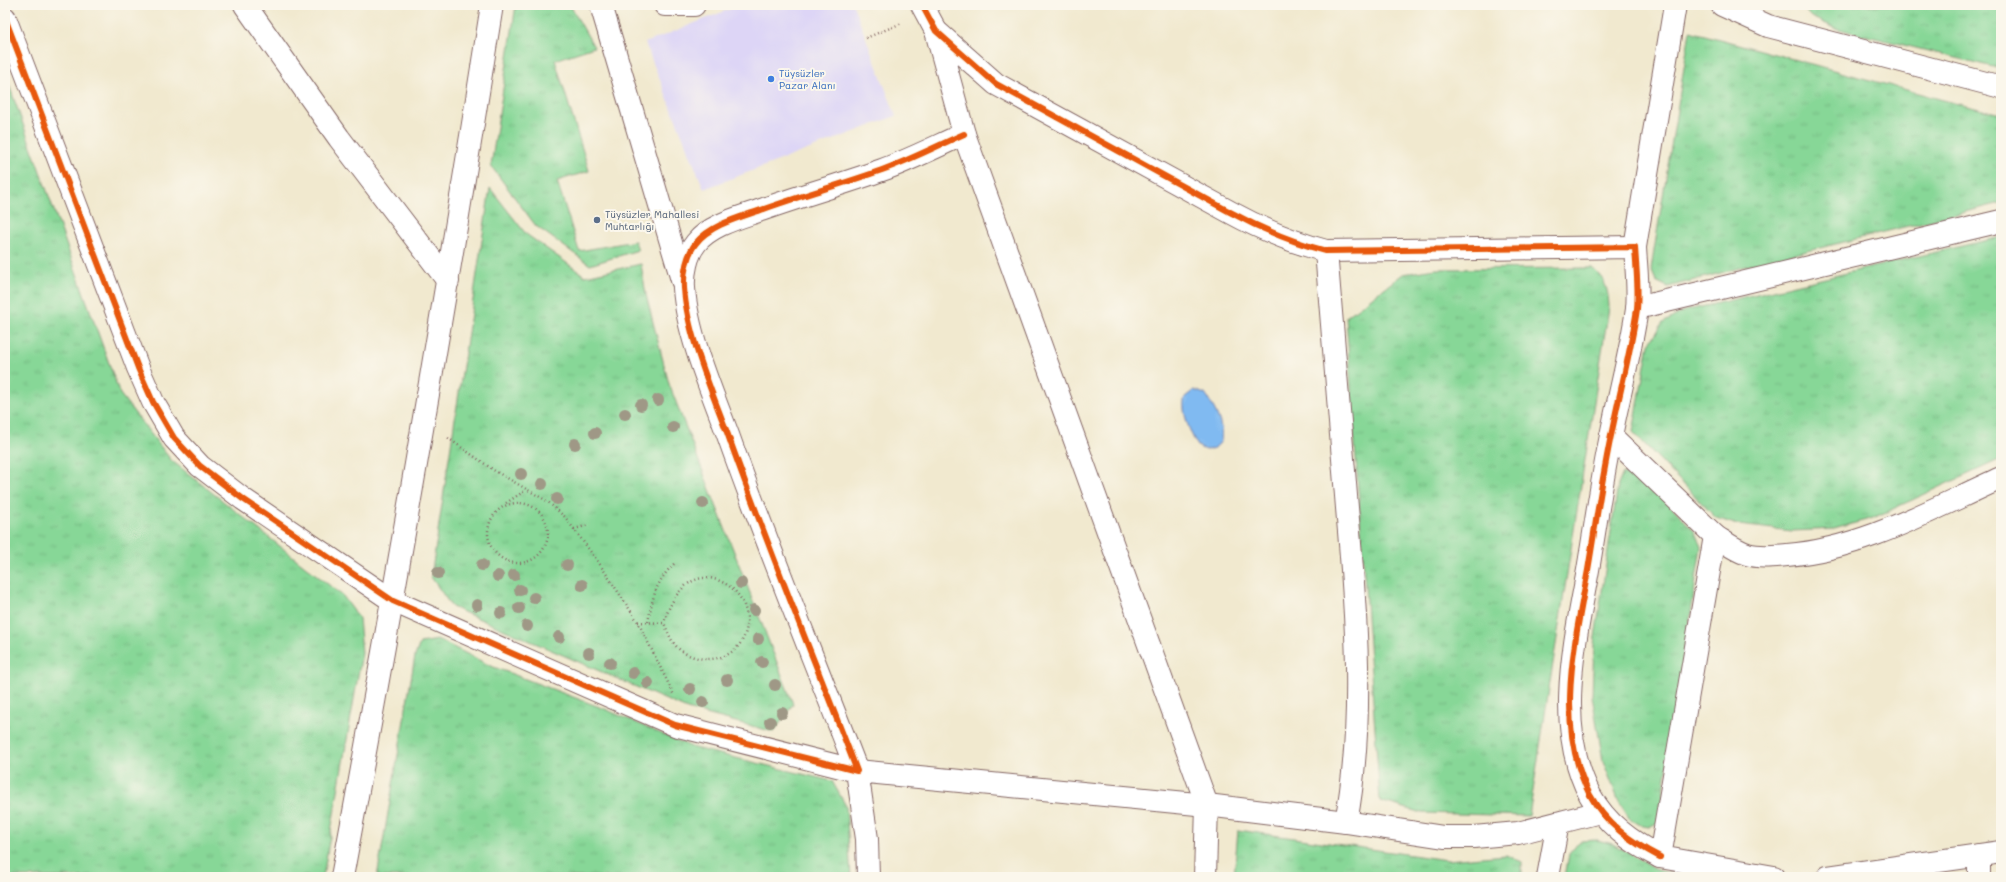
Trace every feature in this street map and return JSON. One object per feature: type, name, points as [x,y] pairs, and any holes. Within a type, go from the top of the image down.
[{"type":"street","points":[[245,5],[339,138],[448,281]]},
{"type":"street","points":[[342,877],[393,601],[448,281],[492,5]]},
{"type":"street","points":[[601,5],[684,286],[687,308],[705,373],[857,771],[867,839],[868,877]]},
{"type":"street","points":[[665,5],[694,5]]},
{"type":"street","points":[[1675,5],[1635,247],[1637,308],[1611,436],[1575,645],[1570,709],[1573,739],[1580,768],[1589,793],[1600,812],[1621,833],[1641,848],[1660,857],[1774,877]]},
{"type":"street","points":[[1722,5],[1768,26],[2001,87]]},
{"type":"street","points":[[928,16],[996,84],[1261,228],[1298,244],[1326,251],[1635,247]]},
{"type":"street","points":[[928,16],[964,134],[1207,805],[1205,877]]},
{"type":"street","points":[[5,18],[138,368],[153,402],[174,438],[186,453],[215,478],[393,601],[675,725],[857,771],[1207,805],[1346,822],[1444,838],[1518,833],[1600,812]]},
{"type":"street","points":[[684,286],[688,256],[696,243],[709,232],[730,221],[883,170],[964,134]]},
{"type":"street","points":[[1637,308],[2001,221]]},
{"type":"street","points":[[1326,251],[1353,582],[1358,723],[1356,764],[1346,822]]},
{"type":"street","points":[[1611,436],[1715,536],[1732,548],[1748,554],[1768,557],[1829,549],[1871,537],[2001,478]]},
{"type":"street","points":[[1660,857],[1715,536]]},
{"type":"street","points":[[1548,877],[1558,823]]},
{"type":"street","points":[[1828,877],[2001,852]]},
{"type":"street","points":[[1979,855],[1979,877]]},
{"type":"path","points":[[866,38],[928,16]]},
{"type":"path","points":[[448,438],[526,490],[547,501],[566,518],[638,622],[691,729]]},
{"type":"path","points":[[505,505],[515,502],[534,506],[541,513],[546,522],[548,532],[547,541],[543,550],[527,562],[507,562],[498,556],[488,539],[487,529],[490,519],[496,511],[526,490]]},
{"type":"path","points":[[574,529],[589,525]]},
{"type":"path","points":[[648,622],[652,600],[662,575],[675,563]]},
{"type":"path","points":[[702,578],[723,582],[733,588],[746,608],[747,621],[745,633],[740,644],[733,652],[713,660],[698,658],[679,649],[671,639],[664,623],[670,603],[674,596],[682,588],[702,578]]},
{"type":"path","points":[[638,622],[664,623]]},
{"type":"shaded area","name":"Tüysüzler Pazar Alanı","points":[[740,5],[853,5],[896,116],[704,189],[645,43]]},
{"type":"green space","points":[[516,5],[570,5],[594,47],[555,60],[589,171],[557,181],[579,251],[635,241],[638,250],[590,265],[536,226],[491,166]]},
{"type":"green space","points":[[1803,5],[2001,5],[2001,69],[1835,28],[1811,17],[1802,7]]},
{"type":"green space","points":[[1690,31],[1958,104],[2001,114],[2001,203],[1668,287],[1656,281],[1651,269]]},
{"type":"green space","points":[[5,74],[120,394],[171,460],[343,596],[359,618],[362,653],[323,877],[5,877]]},
{"type":"green space","points":[[490,188],[526,234],[585,276],[641,264],[646,295],[669,384],[793,704],[774,732],[687,709],[452,607],[431,577]]},
{"type":"green space","points":[[2001,237],[2001,459],[1873,518],[1834,529],[1792,531],[1738,525],[1716,518],[1633,432],[1649,344],[1663,323],[1684,311]]},
{"type":"green space","points":[[1592,268],[1597,272],[1605,285],[1609,307],[1529,816],[1422,813],[1380,801],[1346,317],[1403,274],[1435,269]]},
{"type":"green space","points":[[1623,473],[1635,477],[1662,496],[1695,532],[1701,547],[1659,822],[1649,827],[1642,826],[1629,818],[1619,802],[1603,761],[1592,696],[1594,644],[1618,485]]},
{"type":"green space","points":[[439,640],[491,666],[605,709],[694,748],[832,781],[846,806],[851,877],[377,877],[415,656],[420,643]]},
{"type":"green space","points":[[1238,830],[1447,860],[1506,855],[1522,862],[1522,877],[1234,877]]},
{"type":"green space","points":[[1597,840],[1613,844],[1655,869],[1682,877],[1565,877],[1569,854],[1580,841]]},
{"type":"water","points":[[1194,390],[1205,394],[1212,404],[1220,422],[1222,435],[1221,441],[1211,450],[1198,446],[1192,436],[1185,415],[1185,397]]},
{"type":"cycle path","points":[[922,5],[936,31],[996,84],[1242,218],[1301,244],[1326,251],[1635,247],[1638,286],[1637,309],[1632,340],[1605,466],[1573,655],[1570,712],[1573,741],[1579,768],[1590,795],[1596,805],[1620,831],[1639,845],[1660,857]]},
{"type":"cycle path","points":[[5,18],[138,368],[153,402],[174,438],[200,466],[243,499],[393,601],[675,725],[857,771],[759,519],[701,363],[686,306],[684,288],[685,270],[693,247],[702,236],[718,226],[737,218],[882,170],[964,134]]},
{"type":"place","name":"Tüysüzler Pazar Alanı","points":[[771,79]]},
{"type":"place","name":"Tüysüzler Mahallesi Muhtarlığı","points":[[597,220]]}]
